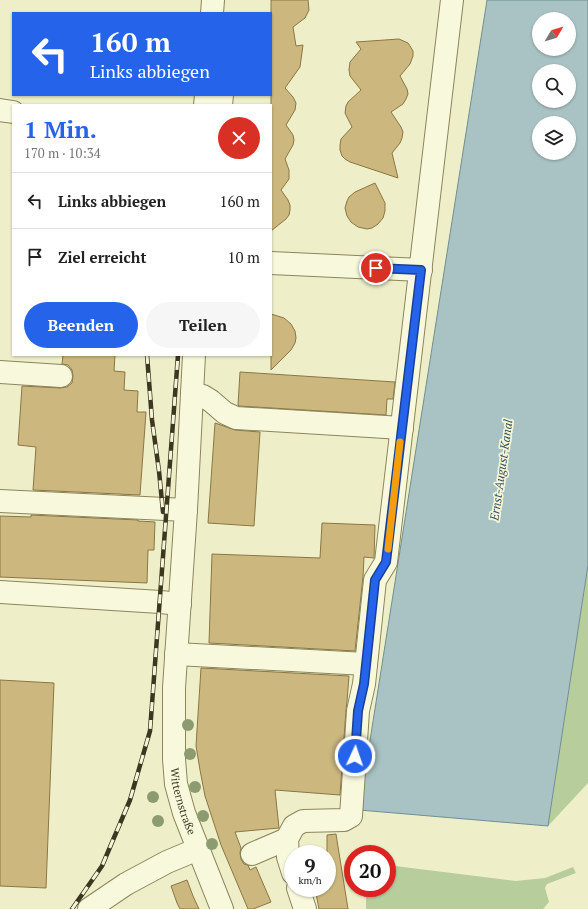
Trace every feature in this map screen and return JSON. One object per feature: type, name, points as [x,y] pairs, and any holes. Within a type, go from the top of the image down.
[{"type":"street","points":[[212,12],[214,0]]},
{"type":"street","points":[[227,12],[228,0]]},
{"type":"street","points":[[288,845],[288,839],[294,826],[303,821],[344,820],[351,816],[358,711],[364,684],[375,580],[386,562],[452,0]]},
{"type":"street","points":[[0,110],[12,112]]},
{"type":"street","points":[[272,264],[421,270]]},
{"type":"street","name":"Witternstraße","points":[[194,356],[186,510],[174,688],[174,759],[176,784],[184,813],[222,909]]},
{"type":"street","points":[[0,372],[62,376]]},
{"type":"street","points":[[192,393],[203,396],[225,413],[236,418],[402,428]]},
{"type":"street","points":[[0,501],[186,510]]},
{"type":"street","points":[[0,592],[180,604]]},
{"type":"street","points":[[176,654],[366,664]]},
{"type":"street","points":[[252,854],[288,839]]},
{"type":"street","points":[[89,909],[126,884],[167,862],[198,849]]},
{"type":"street","points":[[301,897],[305,909]]},
{"type":"green space","points":[[588,565],[588,783],[548,826]]},
{"type":"green space","points":[[396,866],[516,881],[545,878],[573,867],[576,873],[547,884],[545,888],[549,902],[543,909],[366,909],[366,897],[396,897]]},
{"type":"water","name":"Ernst-August-Kanal","points":[[487,0],[588,0],[588,565],[548,826],[359,810]]},
{"type":"building","points":[[271,0],[308,0],[309,10],[305,18],[293,27],[296,46],[303,45],[300,67],[285,88],[296,103],[295,110],[286,125],[293,135],[294,140],[293,145],[285,159],[289,170],[289,179],[281,190],[288,200],[290,210],[286,219],[272,230],[272,12]]},
{"type":"building","points":[[399,39],[408,43],[413,51],[413,56],[410,64],[400,76],[408,94],[403,104],[391,112],[403,132],[400,143],[392,153],[398,178],[350,162],[342,156],[340,145],[341,139],[352,127],[345,113],[346,106],[348,102],[361,90],[350,76],[349,70],[350,62],[361,49],[356,42]]},
{"type":"building","points":[[375,183],[385,203],[383,218],[372,228],[367,229],[358,227],[351,222],[347,216],[345,208],[347,201],[355,192]]},
{"type":"building","points":[[272,314],[284,318],[291,324],[295,331],[296,338],[291,350],[271,370]]},
{"type":"building","points":[[63,356],[115,356],[114,371],[125,372],[124,390],[138,391],[137,412],[146,412],[140,495],[33,490],[36,447],[18,445],[22,386],[67,387],[72,383],[72,370],[68,365],[62,364]]},
{"type":"building","points":[[240,372],[395,382],[393,399],[387,399],[386,415],[239,406]]},
{"type":"building","points":[[215,423],[235,430],[260,432],[254,526],[208,523]]},
{"type":"building","points":[[31,515],[155,522],[154,550],[148,550],[147,583],[0,577],[0,516],[31,517]]},
{"type":"building","points":[[322,523],[375,525],[374,558],[364,557],[355,651],[209,643],[212,554],[320,558]]},
{"type":"building","points":[[201,668],[349,676],[340,795],[275,790],[279,828],[235,832],[241,848],[241,859],[244,864],[248,865],[250,870],[256,867],[271,902],[253,909],[248,909],[221,845],[205,796],[196,746]]},
{"type":"building","points":[[0,680],[54,683],[46,888],[0,886]]},
{"type":"building","points":[[336,834],[344,884],[344,897],[346,897],[348,909],[319,909],[317,897],[336,897],[336,845],[327,845],[327,835]]},
{"type":"building","points":[[187,880],[199,909],[180,909],[177,903],[171,886]]},
{"type":"railway","points":[[147,356],[152,420],[163,512]]},
{"type":"railway","points":[[72,909],[102,866],[130,800],[150,731],[178,356]]},
{"type":"slow traffic","points":[[388,549],[400,442]]},
{"type":"route","points":[[355,756],[358,711],[364,684],[375,580],[386,562],[421,270],[376,268]]}]
